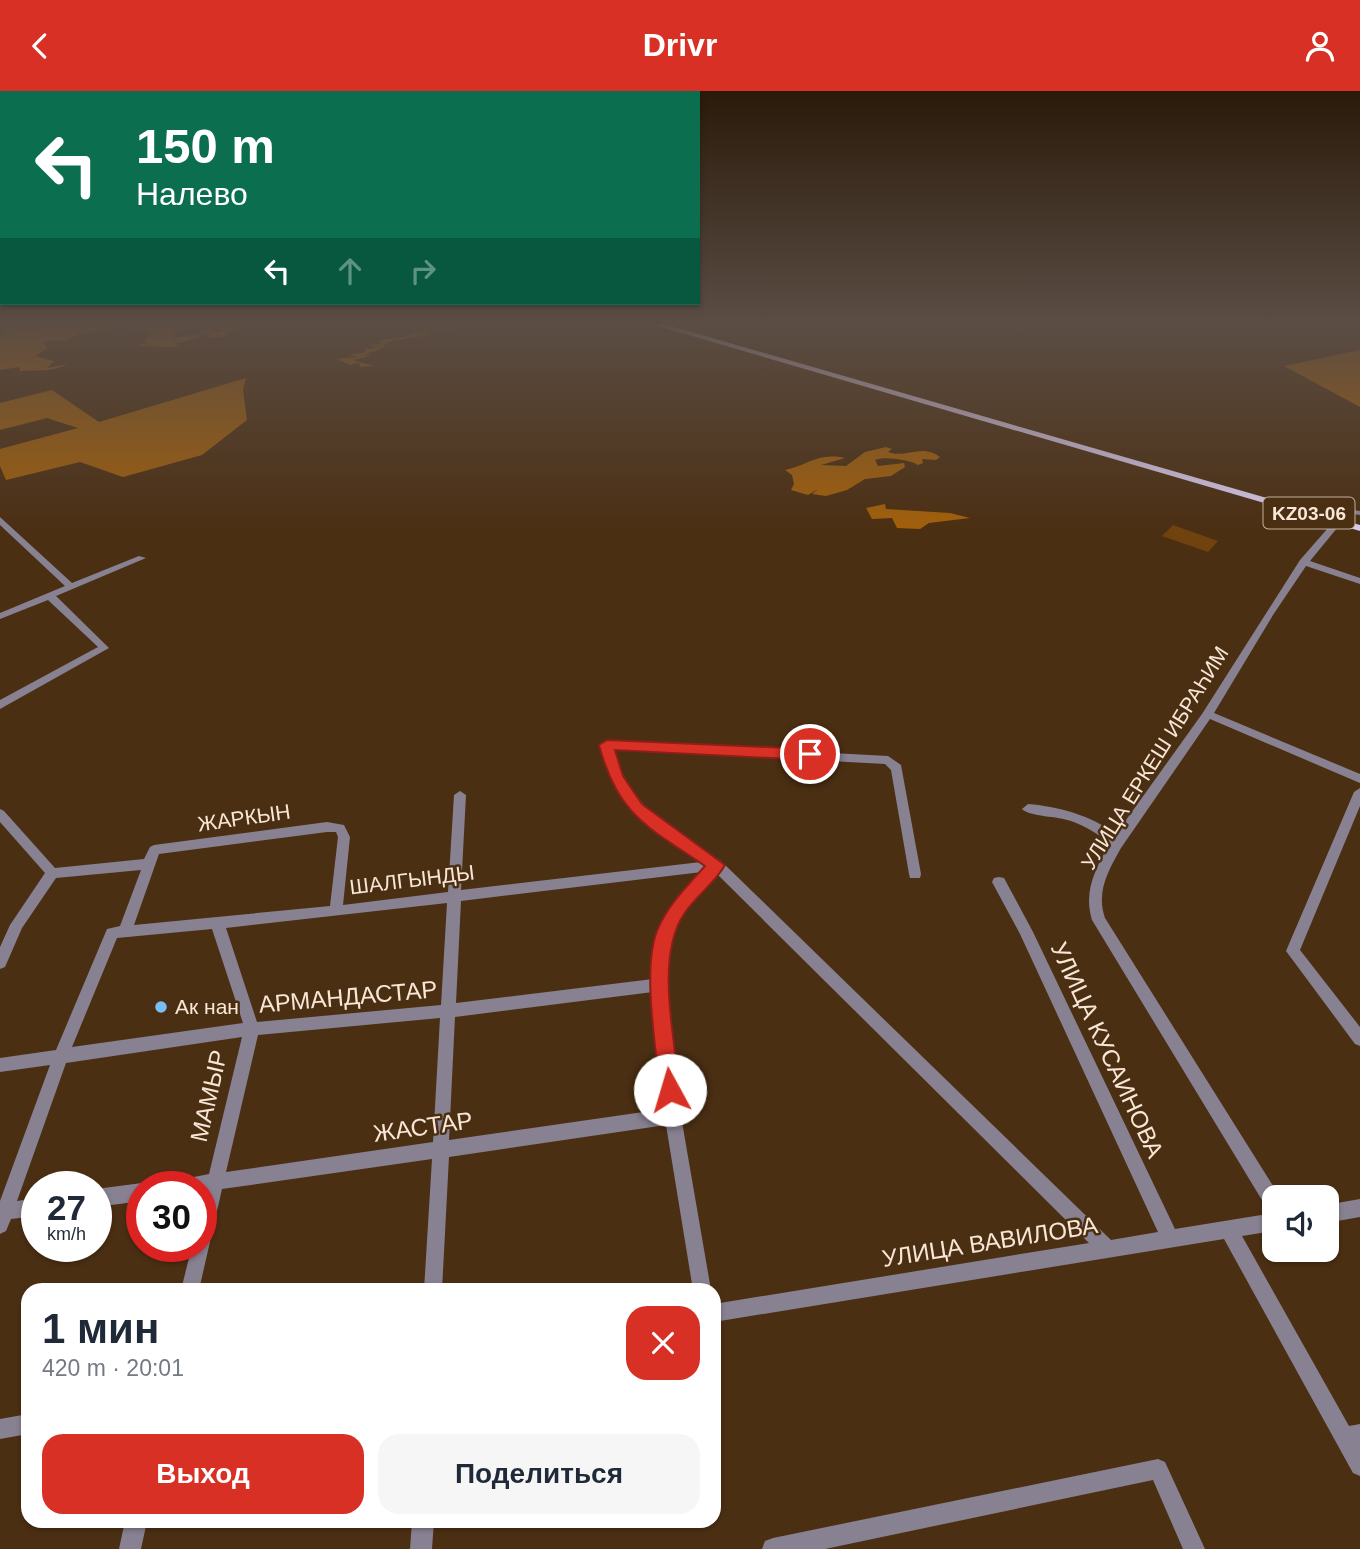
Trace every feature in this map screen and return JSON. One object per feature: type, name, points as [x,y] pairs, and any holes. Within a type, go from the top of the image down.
[{"type":"main road","name":"KZ03-06","points":[[891,392],[1360,528]]},
{"type":"street","points":[[1258,498],[1360,513]]},
{"type":"street","points":[[0,520],[71,587]]},
{"type":"street","name":"УЛИЦА ЕРКЕШ ИБРАҺИМ","points":[[1262,1185],[1099,920],[1093,898],[1105,865],[1119,843],[1207,714],[1303,562],[1338,522]]},
{"type":"street","points":[[0,616],[142,558]]},
{"type":"street","points":[[1303,562],[1360,581]]},
{"type":"street","points":[[0,705],[104,648],[50,596]]},
{"type":"street","points":[[1207,714],[1360,779]]},
{"type":"street","points":[[915,874],[897,768],[888,760],[607,745],[615,777],[636,808],[716,865],[1108,1249]]},
{"type":"street","points":[[1360,792],[1293,951],[1360,1039]]},
{"type":"street","points":[[433,1283],[460,795]]},
{"type":"street","points":[[1028,809],[1065,813],[1084,820],[1119,843]]},
{"type":"street","points":[[0,814],[52,873]]},
{"type":"street","name":"ЖАРКЫН","points":[[148,865],[154,849],[327,827],[340,828],[344,837],[337,911]]},
{"type":"street","points":[[2,1216],[61,1056],[148,865],[52,873]]},
{"type":"street","points":[[701,1283],[673,1116],[660,985],[664,934],[678,909],[716,865]]},
{"type":"street","name":"ШАЛГЫНДЫ","points":[[118,932],[337,911],[716,865]]},
{"type":"street","points":[[0,963],[17,925],[52,873]]},
{"type":"street","name":"УЛИЦА КУСАИНОВА","points":[[999,882],[1026,932],[1170,1239]]},
{"type":"street","name":"МАМЫР","points":[[217,922],[251,1028],[217,1177]]},
{"type":"street","name":"АРМАНДАСТАР","points":[[0,1065],[251,1028],[447,1011],[660,985]]},
{"type":"street","name":"ЖАСТАР","points":[[217,1181],[673,1116]]},
{"type":"street","points":[[1339,1212],[1360,1208]]},
{"type":"street","points":[[2,1216],[21,1211]]},
{"type":"street","name":"УЛИЦА ВАВИЛОВА","points":[[721,1312],[1262,1224]]},
{"type":"street","points":[[1229,1230],[1352,1435],[1360,1466]]},
{"type":"street","name":"МАМЫР","points":[[192,1283],[197,1262]]},
{"type":"street","points":[[0,1429],[21,1425]]},
{"type":"street","points":[[773,1549],[1158,1469],[1194,1549]]},
{"type":"street","points":[[130,1549],[134,1528]]},
{"type":"street","points":[[421,1549],[422,1528]]},
{"type":"shaded area","points":[[44,392],[55,392],[99,422],[199,392],[243,392],[247,420],[202,455],[123,477],[80,462],[6,480],[0,466],[0,449],[78,428],[47,418],[0,430],[0,403]]},
{"type":"shaded area","points":[[1332,392],[1360,392],[1360,407]]},
{"type":"shaded area","points":[[886,447],[892,449],[888,452],[895,454],[926,451],[940,457],[936,460],[922,459],[923,463],[918,465],[897,459],[875,460],[878,466],[904,463],[905,467],[891,476],[865,479],[847,490],[826,496],[812,494],[818,489],[808,495],[791,490],[794,484],[792,475],[785,470],[827,457],[845,458],[821,465],[846,466],[865,452]]},
{"type":"shaded area","points":[[885,504],[886,509],[950,513],[970,518],[929,523],[920,529],[897,528],[892,518],[872,519],[866,508]]},
{"type":"shaded area","points":[[1173,525],[1218,541],[1208,552],[1162,536]]},
{"type":"place","name":"Ак нан","points":[[161,1007]]},
{"type":"route","points":[[670,1090],[660,985],[664,934],[678,909],[716,865],[636,808],[615,777],[607,745],[810,754]]}]
